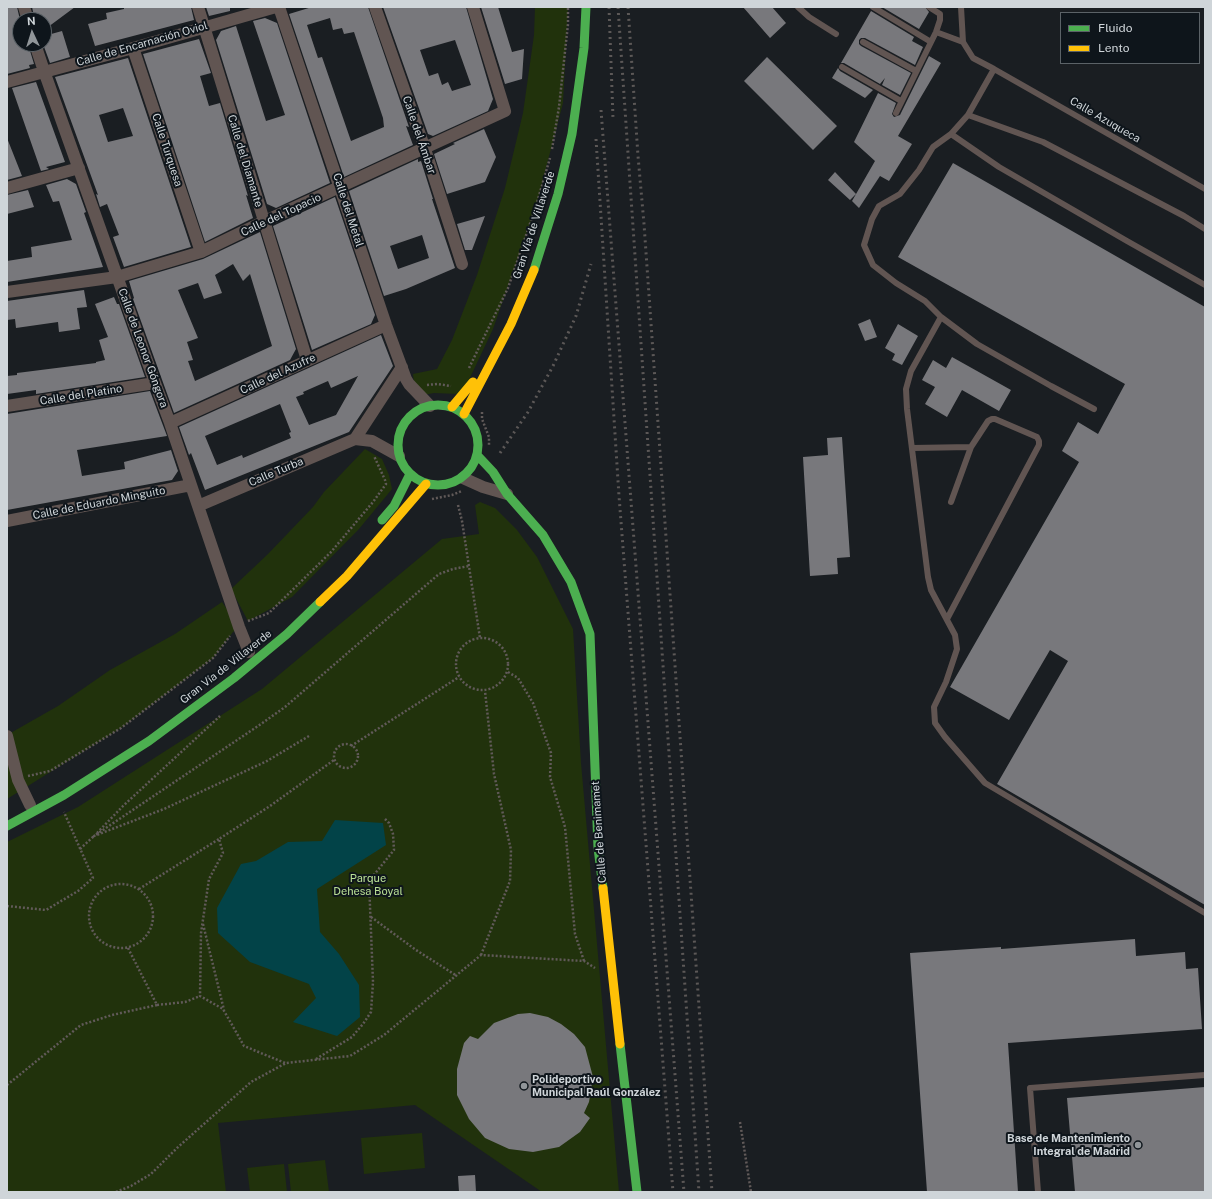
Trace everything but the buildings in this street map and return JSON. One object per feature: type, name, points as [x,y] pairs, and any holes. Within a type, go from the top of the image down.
[{"type":"street","name":"Calle del Diamante","points":[[198,7],[263,222],[307,360]]},
{"type":"street","name":"Calle de Encarnación Oviol","points":[[7,82],[278,7]]},
{"type":"street","name":"Calle del Metal","points":[[278,7],[386,325],[409,384],[430,406]]},
{"type":"street","name":"Calle del Ámbar","points":[[375,7],[425,149],[462,264]]},
{"type":"street","name":"Calle del Topacio","points":[[7,292],[117,277],[201,252],[505,111],[473,7]]},
{"type":"street","name":"Gran Vía de Villaverde","points":[[452,407],[472,385],[532,262],[555,192],[568,133],[577,48],[579,7]]},
{"type":"street","name":"Gran Vía de Villaverde","points":[[464,414],[511,324],[537,262],[558,194],[572,134],[584,48],[586,7]]},
{"type":"street","name":"Calle Turquesa","points":[[133,48],[201,252]]},
{"type":"street","name":"Calle de Leonor Góngora","points":[[38,52],[170,423],[239,627],[249,652]]},
{"type":"street","points":[[7,188],[79,168]]},
{"type":"street","name":"Calle del Azufre","points":[[170,423],[386,325]]},
{"type":"street","points":[[399,456],[372,441],[355,439],[402,367]]},
{"type":"street","name":"Calle del Platino","points":[[7,406],[155,383]]},
{"type":"street","points":[[437,405],[452,407],[464,414],[472,422],[477,433],[479,444],[478,456],[472,468],[463,478],[452,484],[439,486],[426,484],[417,480],[403,466],[399,456],[397,443],[400,430],[408,419],[418,410],[437,405]]},
{"type":"street","name":"Calle Turba","points":[[198,506],[355,439]]},
{"type":"street","name":"Calle de Benimamet","points":[[478,456],[493,472],[508,494],[543,535],[571,582],[590,634],[598,848],[637,1192]]},
{"type":"street","points":[[375,529],[394,506],[410,474]]},
{"type":"street","points":[[463,478],[483,487],[508,494]]},
{"type":"street","name":"Gran Vía de Villaverde","points":[[7,826],[64,795],[149,741],[234,678],[287,634],[347,576],[426,484]]},
{"type":"street","name":"Calle de Eduardo Minguito","points":[[7,521],[191,485]]},
{"type":"street","points":[[7,736],[18,780],[30,805]]},
{"type":"street","points":[[7,816],[61,789],[125,746]]},
{"type":"lane","points":[[798,7],[809,17],[836,34]]},
{"type":"lane","points":[[873,7],[930,42]]},
{"type":"lane","points":[[896,112],[936,32],[940,20],[940,14],[929,7]]},
{"type":"lane","points":[[936,32],[963,42],[961,7]]},
{"type":"lane","points":[[863,42],[916,71]]},
{"type":"lane","name":"Calle Azuqueca","points":[[963,42],[973,58],[1205,190]]},
{"type":"lane","points":[[842,67],[902,101]]},
{"type":"lane","points":[[994,69],[968,115],[950,134],[933,147],[919,170],[900,194],[879,206],[872,219],[864,245],[873,265],[896,283],[925,301],[941,317],[977,344],[1051,386],[1094,408]]},
{"type":"lane","points":[[968,115],[1043,142],[1184,216],[1205,229]]},
{"type":"lane","points":[[950,134],[999,167],[1205,285]]},
{"type":"lane","points":[[941,317],[911,371],[906,389],[907,409],[930,590],[955,635],[956,649],[946,682],[934,707],[935,723],[945,738],[985,783],[1205,913]]},
{"type":"lane","points":[[947,619],[1035,452],[1039,441],[1037,438],[995,419],[988,421],[971,447],[951,502]]},
{"type":"lane","points":[[912,448],[971,447]]},
{"type":"lane","points":[[1038,1192],[1030,1088],[1205,1076]]},
{"type":"path","points":[[469,369],[508,288],[536,206],[551,152],[568,24],[568,7]]},
{"type":"path","points":[[409,384],[422,386],[437,384],[452,386],[457,384]]},
{"type":"path","points":[[482,409],[482,419],[489,437],[489,448]]},
{"type":"path","points":[[248,621],[269,613],[331,552],[373,502],[386,484],[373,454]]},
{"type":"path","points":[[458,505],[462,520],[480,638]]},
{"type":"path","points":[[94,836],[249,733],[285,707],[439,574],[469,566]]},
{"type":"path","points":[[26,776],[50,771],[121,728],[213,658],[233,632]]},
{"type":"path","points":[[488,638],[503,647],[509,663],[508,672],[499,685],[485,691],[470,688],[459,677],[456,668],[456,660],[464,645],[471,640],[488,638]]},
{"type":"path","points":[[508,672],[518,678],[533,703],[551,753],[550,777],[565,827],[575,934],[584,961]]},
{"type":"path","points":[[351,746],[459,677]]},
{"type":"path","points":[[116,1192],[131,1186],[151,1174],[177,1148],[251,1082],[286,1063],[350,1056],[384,1035],[481,955],[510,882],[511,850],[494,774],[485,691]]},
{"type":"path","points":[[80,848],[220,716]]},
{"type":"path","points":[[94,836],[164,809],[267,761],[309,736]]},
{"type":"path","points":[[139,889],[270,806],[334,760],[337,749],[344,745],[351,746],[355,748],[358,755],[356,763],[350,768],[342,768],[334,760]]},
{"type":"path","points":[[7,906],[46,910],[78,891],[93,878],[64,812]]},
{"type":"path","points":[[313,1060],[352,1037],[364,1024],[371,1012],[373,982],[371,917],[368,881],[394,850],[393,834],[389,823],[385,819]]},
{"type":"path","points":[[200,996],[202,922],[209,879],[224,853],[219,839]]},
{"type":"path","points":[[118,884],[129,885],[139,889],[147,896],[152,906],[154,917],[152,927],[146,937],[138,944],[128,948],[118,949],[108,946],[99,940],[92,932],[89,922],[89,911],[93,901],[99,893],[108,887],[118,884]]},
{"type":"path","points":[[371,917],[416,950],[457,976]]},
{"type":"path","points":[[202,922],[224,1012]]},
{"type":"path","points":[[128,948],[157,1005]]},
{"type":"path","points":[[481,955],[584,961],[595,968]]},
{"type":"path","points":[[7,1085],[81,1025],[112,1015],[157,1005],[185,1002],[200,996]]},
{"type":"path","points":[[200,996],[223,1010],[244,1046],[286,1063]]},
{"type":"path","points":[[740,1122],[751,1192]]},
{"type":"green space","points":[[535,7],[568,7],[563,103],[536,206],[493,329],[468,382],[458,394],[434,393],[423,395],[414,383],[413,374],[437,369],[452,340],[477,275],[505,188],[523,113],[534,35]]},
{"type":"green space","points":[[365,449],[382,459],[389,475],[392,489],[359,529],[292,597],[248,621],[231,589],[268,554],[313,507],[324,492]]},
{"type":"green space","name":"Parque Dehesa Boyal","points":[[480,502],[495,508],[517,530],[537,557],[573,629],[581,763],[619,1192],[542,1192],[415,1105],[218,1123],[226,1192],[7,1192],[7,842],[78,807],[262,689],[442,539],[479,534],[475,505]]},
{"type":"green space","points":[[222,602],[239,627],[233,632],[213,658],[121,728],[7,799],[7,735],[58,706],[110,670],[175,634]]},
{"type":"green space","points":[[422,1133],[425,1168],[364,1174],[361,1138]]},
{"type":"green space","points":[[325,1160],[329,1192],[291,1192],[288,1164]]},
{"type":"green space","points":[[284,1164],[287,1192],[250,1192],[247,1168]]},
{"type":"water","points":[[335,820],[383,823],[386,845],[317,889],[320,932],[339,954],[359,985],[360,1017],[337,1036],[293,1022],[316,998],[309,984],[250,962],[218,933],[217,908],[241,864],[256,861],[288,842],[322,841]]},
{"type":"railway","points":[[609,7],[613,118]]},
{"type":"railway","points":[[618,7],[699,1192]]},
{"type":"railway","points":[[628,7],[712,1192]]},
{"type":"railway","points":[[601,110],[684,1192]]},
{"type":"railway","points":[[596,139],[619,496],[673,1192]]},
{"type":"railway","points":[[500,453],[528,412],[553,366],[576,316],[591,264]]},
{"type":"traffic: fast","points":[[534,270],[558,194],[572,134],[584,48],[586,7]]},
{"type":"traffic: fast","points":[[430,405],[446,405],[467,416],[478,437],[478,445],[478,453],[467,474],[446,485],[430,485],[416,479],[409,474],[404,467],[398,453],[398,437],[404,423],[409,416],[416,411],[430,405]]},
{"type":"traffic: fast","points":[[478,456],[493,472],[507,494],[543,535],[571,582],[590,634],[598,848],[603,888]]},
{"type":"traffic: fast","points":[[382,520],[394,506],[410,474]]},
{"type":"traffic: fast","points":[[7,826],[64,795],[149,741],[234,678],[287,634],[320,602]]},
{"type":"traffic: fast","points":[[620,1044],[637,1192]]},
{"type":"traffic: slow","points":[[464,414],[511,324],[534,270]]},
{"type":"traffic: slow","points":[[452,407],[473,382]]},
{"type":"traffic: slow","points":[[320,602],[347,576],[426,484]]},
{"type":"traffic: slow","points":[[603,888],[620,1044]]},
{"type":"place","name":"Polideportivo Municipal Raúl González","points":[[524,1086]]},
{"type":"place","name":"Base de Mantenimiento Integral de Madrid","points":[[1138,1145]]}]
